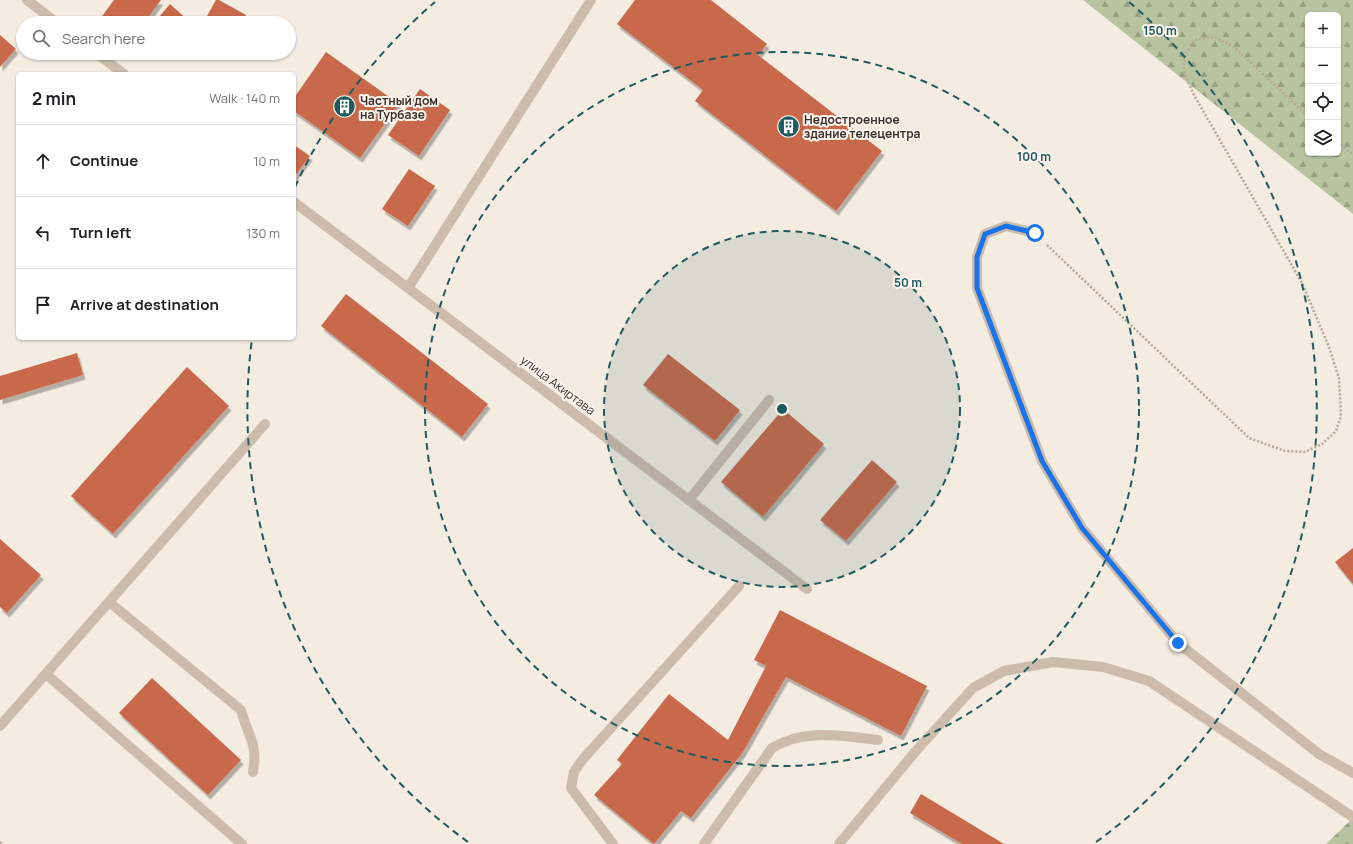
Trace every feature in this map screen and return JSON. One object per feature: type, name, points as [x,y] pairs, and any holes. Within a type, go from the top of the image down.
[{"type":"street","points":[[27,0],[47,16]]},
{"type":"street","points":[[408,288],[591,0]]},
{"type":"street","points":[[105,60],[121,72]]},
{"type":"street","name":"улица Акиртава","points":[[296,204],[807,589]]},
{"type":"street","points":[[1035,233],[1006,226],[985,234],[977,257],[977,288],[1042,461],[1082,528],[1178,643],[1319,754],[1353,773]]},
{"type":"street","points":[[689,500],[769,400]]},
{"type":"street","points":[[0,726],[265,424]]},
{"type":"street","points":[[613,844],[571,788],[574,772],[583,759],[740,586]]},
{"type":"street","points":[[109,602],[241,710],[245,725],[253,741],[255,758],[252,772]]},
{"type":"street","points":[[840,844],[915,752],[973,688],[1004,671],[1053,662],[1103,668],[1149,681],[1353,817]]},
{"type":"street","points":[[46,674],[242,844]]},
{"type":"street","points":[[704,844],[772,748],[786,739],[810,735],[834,735],[878,740]]},
{"type":"path","points":[[1035,233],[1249,438],[1286,452],[1305,452],[1322,444],[1336,431],[1341,416],[1339,378],[1329,347],[1302,284],[1194,95],[1183,72],[1186,54],[1197,39],[1214,37],[1233,46],[1305,113]]},
{"type":"path","points":[[1341,145],[1353,155]]},
{"type":"green space","points":[[1083,0],[1353,0],[1353,214]]},
{"type":"green space","points":[[1353,818],[1353,844],[1326,844]]},
{"type":"building","points":[[114,0],[161,0],[149,16],[102,16]]},
{"type":"building","points":[[216,0],[219,0],[246,15],[246,16],[207,16]]},
{"type":"building","name":"Недостроенное здание телецентра","points":[[635,0],[711,0],[767,44],[758,55],[882,151],[836,211],[695,101],[703,90],[617,24]]},
{"type":"building","points":[[170,4],[183,16],[160,16]]},
{"type":"building","points":[[0,35],[16,49],[0,67]]},
{"type":"building","name":"Частный дом на Турбазе","points":[[326,52],[399,104],[360,158],[296,112],[296,95]]},
{"type":"building","points":[[420,89],[450,110],[419,156],[388,135]]},
{"type":"building","points":[[296,146],[310,156],[296,174]]},
{"type":"building","points":[[409,169],[435,186],[408,226],[382,209]]},
{"type":"building","points":[[346,294],[488,404],[462,437],[321,326]]},
{"type":"building","points":[[77,353],[83,375],[0,400],[0,376]]},
{"type":"building","points":[[668,354],[740,410],[715,441],[643,385]]},
{"type":"building","points":[[187,367],[229,406],[113,534],[71,496]]},
{"type":"building","points":[[783,409],[824,444],[763,517],[721,482]]},
{"type":"building","points":[[872,460],[897,482],[846,541],[820,520]]},
{"type":"building","points":[[0,539],[41,575],[7,613],[0,607]]},
{"type":"building","points":[[1353,548],[1353,584],[1335,562]]},
{"type":"building","points":[[780,610],[927,686],[901,736],[786,677],[743,752],[691,818],[681,811],[654,844],[594,795],[622,764],[617,760],[669,694],[728,740],[766,666],[754,660]]},
{"type":"building","points":[[152,678],[241,760],[208,795],[119,713]]},
{"type":"building","points":[[921,794],[1004,844],[962,844],[910,813]]},
{"type":"place","name":"Частный дом на Турбазе","points":[[345,107]]},
{"type":"place","name":"Недостроенное здание телецентра","points":[[789,126]]},
{"type":"route","points":[[1035,233],[1006,226],[985,234],[977,257],[977,288],[1042,461],[1082,528],[1178,643]]}]
